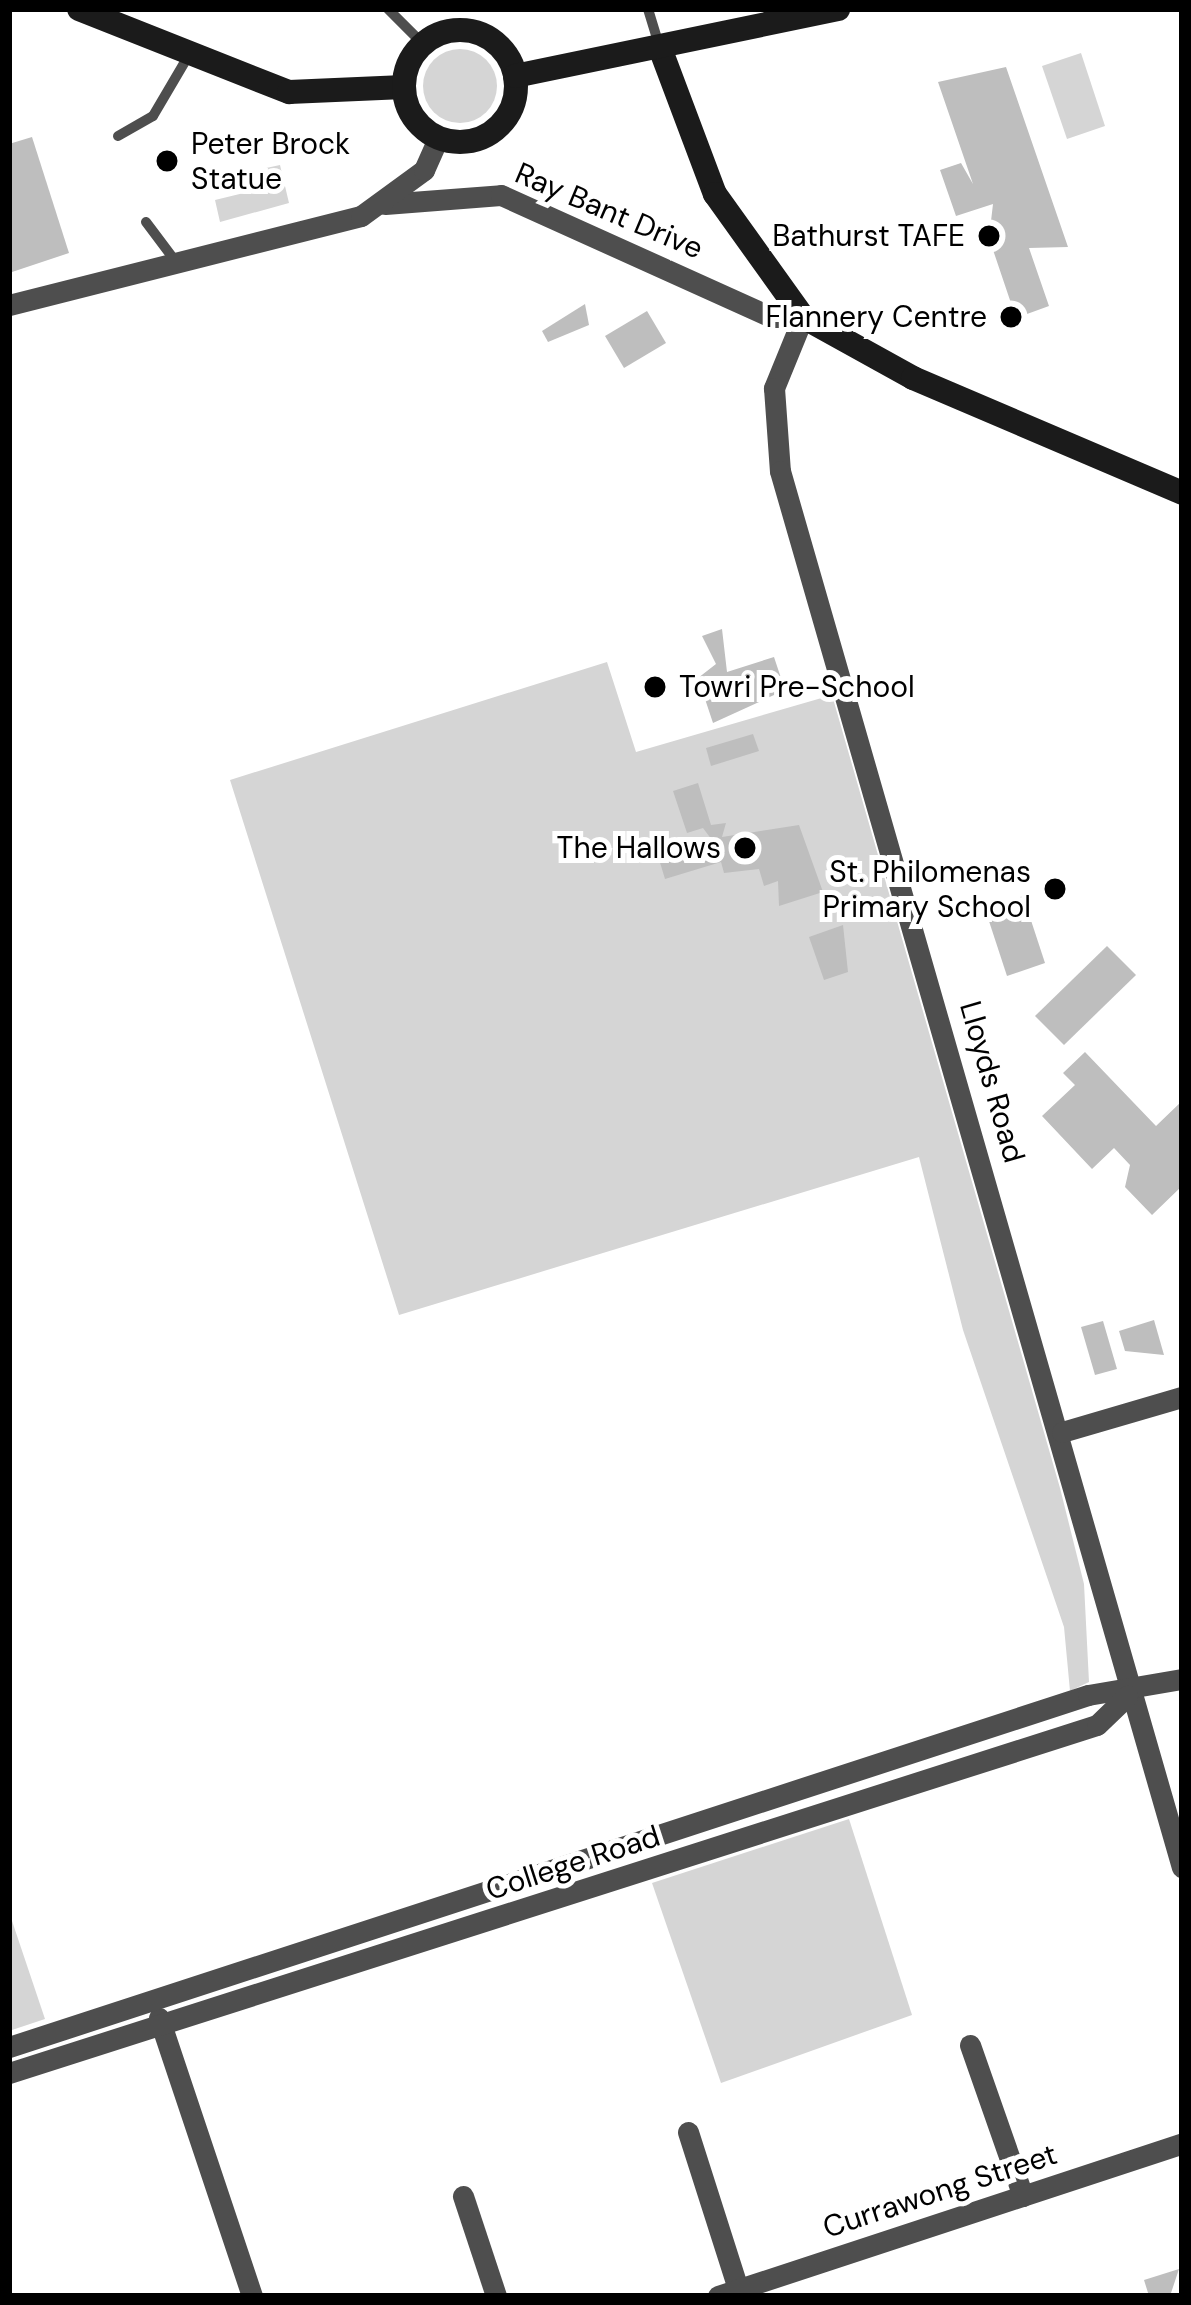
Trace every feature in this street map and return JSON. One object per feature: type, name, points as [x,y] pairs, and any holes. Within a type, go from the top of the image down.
[{"type":"street","points":[[79,9],[290,92],[404,87]]},
{"type":"street","points":[[515,76],[838,9]]},
{"type":"street","points":[[470,31],[500,46],[515,76],[502,124],[472,141],[438,138],[413,117],[404,87],[423,44],[470,31]]},
{"type":"street","points":[[660,48],[715,194],[803,317],[913,378],[1182,493]]},
{"type":"street","name":"Ray Bant Drive","points":[[385,204],[424,170],[438,138]]},
{"type":"street","name":"Ray Bant Drive","points":[[9,305],[179,266],[385,204],[501,194],[771,317],[803,317]]},
{"type":"street","name":"Lloyds Road","points":[[803,317],[774,388],[780,471],[1061,1432],[1127,1696],[1182,1867]]},
{"type":"street","points":[[1061,1432],[1182,1397]]},
{"type":"street","name":"College Road","points":[[1127,1696],[1097,1725],[18,2071],[14,2045],[1088,1695],[1127,1696],[1182,1678]]},
{"type":"street","points":[[154,2000],[252,2296]]},
{"type":"street","points":[[970,2045],[1023,2196]]},
{"type":"street","points":[[688,2132],[728,2293]]},
{"type":"street","name":"Currawong Street","points":[[728,2293],[1182,2143]]},
{"type":"street","points":[[463,2196],[496,2296]]},
{"type":"lane","points":[[388,9],[423,44]]},
{"type":"lane","points":[[648,9],[660,48]]},
{"type":"lane","points":[[118,136],[153,116],[190,53]]},
{"type":"lane","points":[[146,222],[179,266]]},
{"type":"shaded area","points":[[460,49],[486,60],[497,86],[486,112],[460,123],[434,112],[423,86],[434,60]]},
{"type":"shaded area","points":[[1081,53],[1105,126],[1067,139],[1042,66]]},
{"type":"shaded area","points":[[280,165],[289,203],[220,222],[215,200],[252,191],[257,170]]},
{"type":"shaded area","points":[[607,662],[636,752],[832,695],[1084,1584],[1089,1682],[1070,1691],[1064,1627],[963,1330],[919,1157],[399,1315],[230,780]]},
{"type":"shaded area","points":[[849,1819],[912,2015],[721,2083],[652,1883]]},
{"type":"shaded area","points":[[9,1912],[45,2019],[9,2031]]},
{"type":"building","points":[[1006,67],[1068,247],[1029,248],[1049,306],[1016,318],[989,238],[993,204],[956,216],[940,170],[961,163],[973,184],[938,82]]},
{"type":"building","points":[[32,137],[69,253],[9,273],[9,144]]},
{"type":"building","points":[[585,304],[589,325],[548,342],[542,331]]},
{"type":"building","points":[[647,311],[666,343],[624,368],[605,336]]},
{"type":"building","name":"Towri Pre-School","points":[[722,629],[727,672],[774,657],[785,690],[713,723],[698,678],[716,664],[702,636]]},
{"type":"building","points":[[753,734],[759,751],[711,766],[706,748]]},
{"type":"building","name":"The Hallows","points":[[698,783],[711,825],[726,823],[722,837],[799,825],[823,892],[779,906],[778,881],[764,886],[759,869],[724,873],[721,862],[665,879],[658,856],[712,840],[703,828],[687,833],[673,791]]},
{"type":"building","points":[[1023,896],[1045,963],[1007,976],[985,909]]},
{"type":"building","points":[[843,925],[848,972],[824,980],[809,937]]},
{"type":"building","points":[[1107,946],[1136,975],[1064,1045],[1035,1016]]},
{"type":"building","points":[[1085,1052],[1156,1126],[1182,1101],[1182,1186],[1152,1215],[1125,1187],[1130,1165],[1114,1148],[1092,1169],[1042,1116],[1075,1085],[1063,1073]]},
{"type":"building","points":[[1154,1320],[1164,1355],[1125,1351],[1119,1331]]},
{"type":"building","points":[[1103,1321],[1117,1369],[1095,1375],[1081,1327]]},
{"type":"building","points":[[1179,2269],[1170,2296],[1149,2296],[1144,2280]]},
{"type":"place","name":"Peter Brock Statue","points":[[167,161]]},
{"type":"place","name":"Bathurst TAFE","points":[[989,236]]},
{"type":"place","name":"Flannery Centre","points":[[1011,317]]},
{"type":"place","name":"Towri Pre-School","points":[[655,687]]},
{"type":"place","name":"The Hallows","points":[[745,848]]},
{"type":"place","name":"St. Philomenas Primary School","points":[[1055,889]]}]
